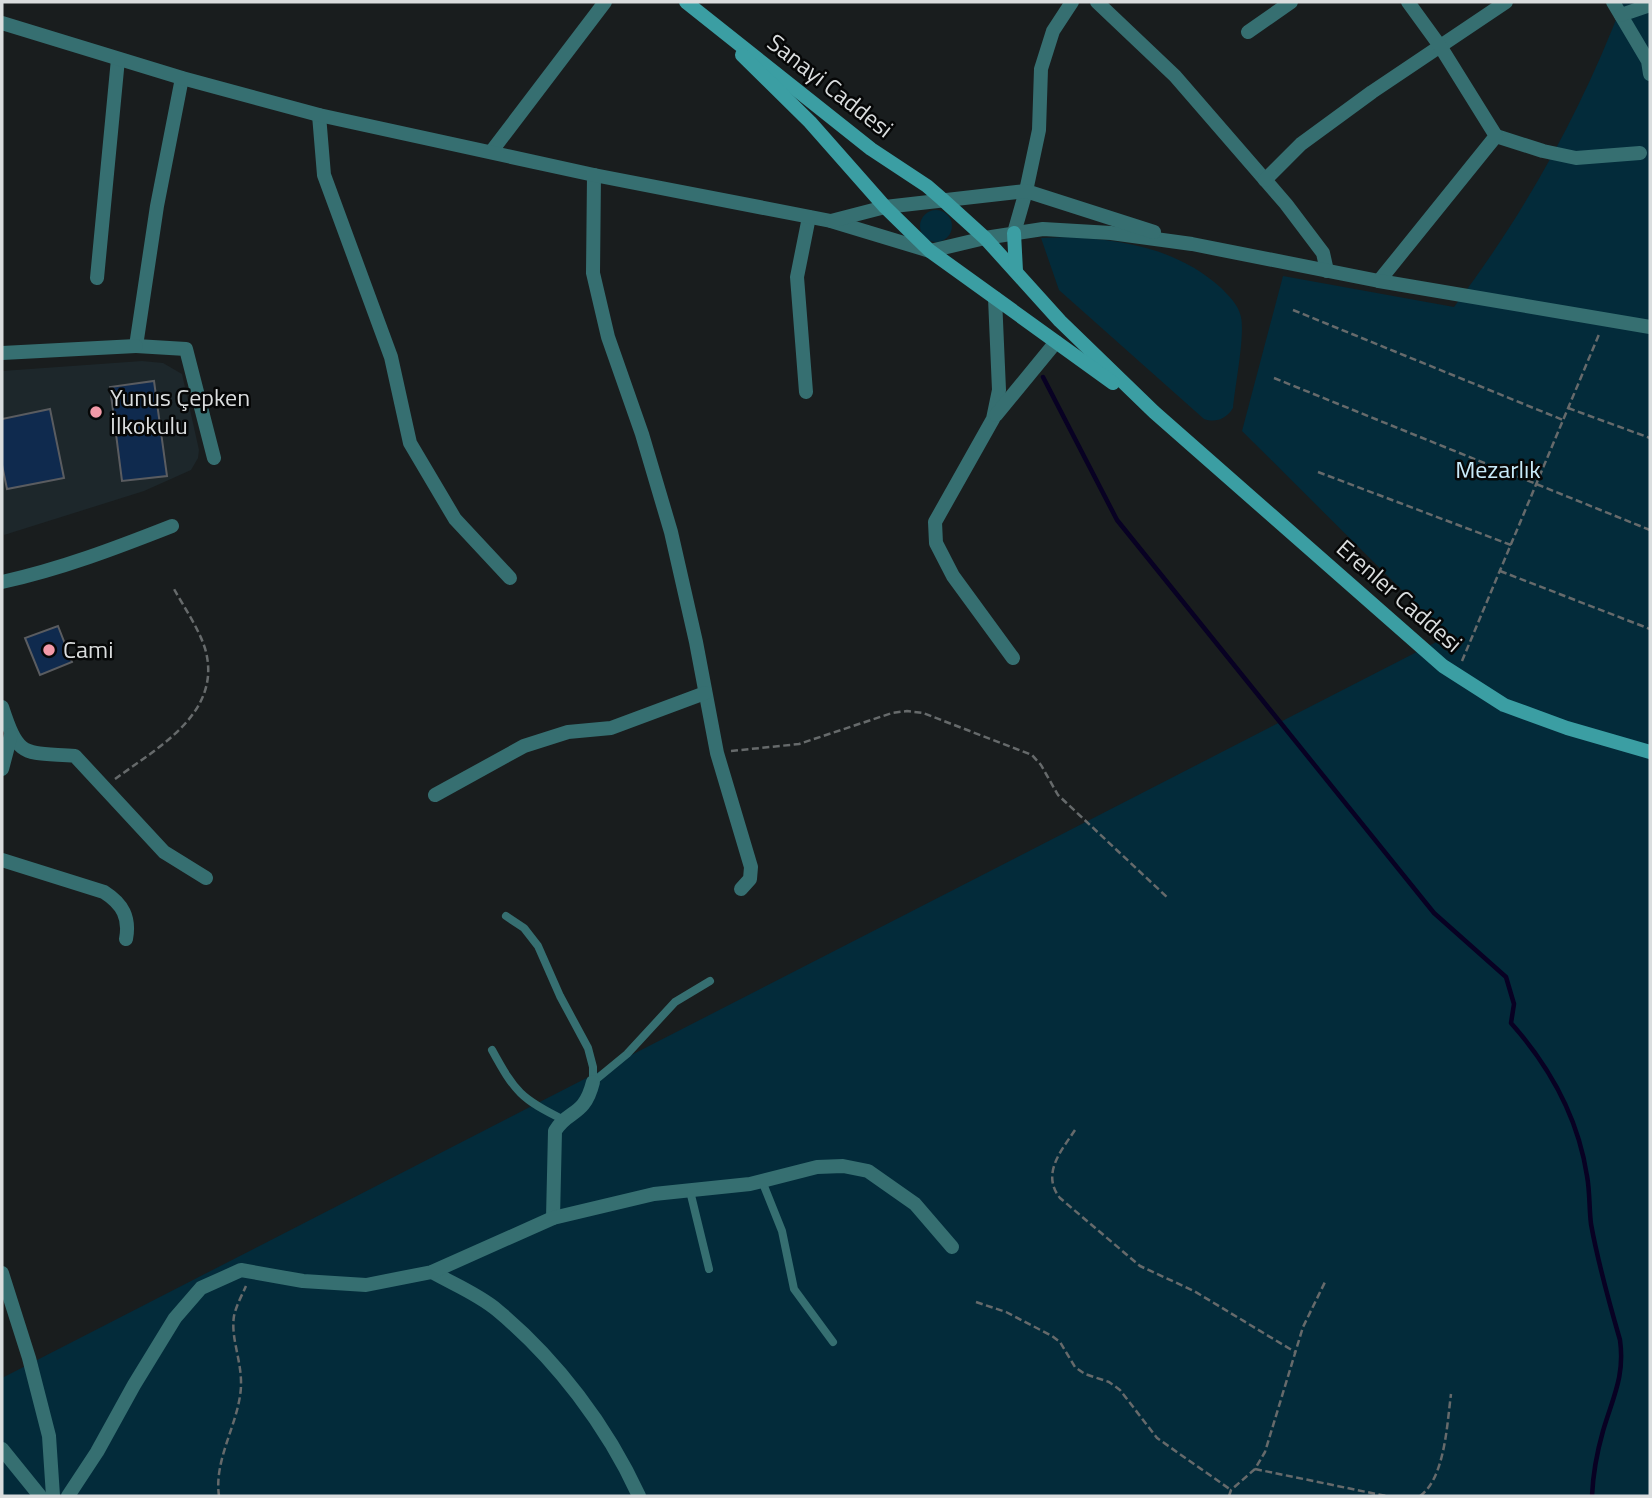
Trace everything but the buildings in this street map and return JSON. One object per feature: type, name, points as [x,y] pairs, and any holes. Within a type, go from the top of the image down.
[{"type":"main road","name":"Sanayi Caddesi","points":[[688,4],[871,149],[942,199]]},
{"type":"main road","name":"Sanayi Caddesi","points":[[688,4],[810,122],[885,207],[930,251]]},
{"type":"main road","name":"Erenler Caddesi","points":[[942,199],[985,238],[1060,321],[1154,412],[1443,666],[1504,705],[1567,728],[1650,752]]},
{"type":"main road","points":[[1014,233],[1016,273]]},
{"type":"main road","name":"Erenler Caddesi","points":[[930,251],[1154,412]]},
{"type":"street","points":[[491,152],[604,2]]},
{"type":"street","points":[[1014,233],[1039,130],[1041,69],[1053,31],[1072,2]]},
{"type":"street","points":[[1097,2],[1175,76],[1265,180],[1323,253],[1327,271]]},
{"type":"street","points":[[1248,32],[1291,2]]},
{"type":"street","points":[[1408,2],[1440,46],[1496,136],[1576,158],[1640,153]]},
{"type":"street","points":[[1265,180],[1301,144],[1506,2]]},
{"type":"street","points":[[1612,2],[1648,61],[1650,74]]},
{"type":"street","points":[[1621,15],[1650,5]]},
{"type":"street","points":[[2,23],[182,78],[318,115],[594,175],[831,221],[930,251],[985,238],[1043,229],[1098,232],[1192,244],[1379,281],[1650,327]]},
{"type":"street","points":[[97,278],[118,59]]},
{"type":"street","points":[[136,346],[157,206],[182,78]]},
{"type":"street","points":[[318,115],[324,175],[391,357],[410,443],[455,519],[510,578]]},
{"type":"street","points":[[1379,281],[1496,136]]},
{"type":"street","points":[[594,175],[593,273],[608,337],[642,434],[671,532],[717,753],[751,867],[750,879],[741,888]]},
{"type":"street","points":[[831,221],[885,207],[1026,191],[1192,244]]},
{"type":"street","points":[[806,392],[797,277],[809,217]]},
{"type":"street","points":[[993,419],[999,390],[995,298]]},
{"type":"street","points":[[1013,658],[953,576],[936,543],[935,522],[993,419],[1056,342]]},
{"type":"street","points":[[2,353],[136,346],[186,349],[214,458]]},
{"type":"street","points":[[2,582],[40,574],[172,526]]},
{"type":"street","points":[[435,795],[524,746],[568,732],[611,728],[705,693]]},
{"type":"street","points":[[2,707],[16,743],[32,753],[75,756],[164,852],[206,878]]},
{"type":"street","points":[[2,769],[11,735]]},
{"type":"street","points":[[2,860],[104,892],[115,899],[127,918],[126,939]]},
{"type":"street","points":[[553,1218],[555,1131],[564,1120],[584,1106],[590,1096],[593,1082]]},
{"type":"street","points":[[68,1496],[97,1452],[134,1384],[175,1318],[201,1288],[241,1270],[303,1281],[366,1285],[432,1272],[553,1218],[654,1194],[762,1181],[817,1167],[843,1166],[868,1171],[915,1204],[952,1247]]},
{"type":"street","points":[[432,1272],[495,1308],[552,1363],[598,1423],[628,1471],[639,1496]]},
{"type":"street","points":[[2,1273],[29,1359],[49,1436],[53,1496]]},
{"type":"street","points":[[2,1449],[40,1496]]},
{"type":"lane","points":[[506,916],[524,928],[538,946],[560,996],[588,1048],[593,1067],[593,1082]]},
{"type":"lane","points":[[593,1082],[627,1054],[675,1002],[710,981]]},
{"type":"lane","points":[[492,1050],[520,1095],[564,1120]]},
{"type":"lane","points":[[762,1181],[782,1231],[794,1289],[833,1342]]},
{"type":"lane","points":[[690,1191],[709,1269]]},
{"type":"path","points":[[1293,310],[1563,420]]},
{"type":"path","points":[[1456,676],[1606,319]]},
{"type":"path","points":[[1274,378],[1650,530]]},
{"type":"path","points":[[1568,408],[1650,438]]},
{"type":"path","points":[[1318,472],[1511,545]]},
{"type":"path","points":[[1500,571],[1650,629]]},
{"type":"path","points":[[104,787],[182,729],[195,713],[204,695],[206,651],[174,589]]},
{"type":"path","points":[[717,753],[799,744],[892,713],[923,713],[1032,755],[1058,794],[1169,899]]},
{"type":"path","points":[[1075,1130],[1054,1163],[1052,1183],[1060,1198],[1140,1266],[1194,1291],[1295,1352]]},
{"type":"path","points":[[219,1496],[217,1486],[240,1397],[242,1371],[234,1330],[235,1314],[252,1272]]},
{"type":"path","points":[[1229,1496],[1231,1490],[1255,1469],[1265,1452],[1303,1327],[1325,1282]]},
{"type":"path","points":[[976,1302],[1006,1312],[1052,1336],[1060,1342],[1076,1367],[1120,1390],[1157,1438],[1231,1490]]},
{"type":"path","points":[[1420,1496],[1434,1482],[1445,1441],[1451,1394]]},
{"type":"path","points":[[1255,1469],[1386,1496]]},
{"type":"shaded area","name":"Yunus Çepken İlkokulu","points":[[142,361],[163,363],[182,374],[199,450],[191,470],[144,491],[4,535],[2,371]]},
{"type":"green space","name":"Mezarlık","points":[[1623,2],[1650,2],[1650,1496],[2,1496],[2,1378],[1448,636],[1242,431],[1283,276],[1454,307],[1528,198],[1589,83]]},
{"type":"green space","points":[[936,210],[947,215],[952,226],[947,237],[936,242],[925,237],[920,226],[925,215]]},
{"type":"green space","points":[[1070,237],[1130,244],[1168,255],[1203,274],[1230,297],[1240,312],[1242,336],[1233,408],[1227,415],[1217,420],[1204,419],[1059,290],[1041,238]]},
{"type":"waterway","points":[[1043,377],[1117,520],[1434,913],[1506,977],[1514,1004],[1511,1023],[1550,1075],[1577,1133],[1589,1188],[1594,1239],[1620,1340],[1621,1365],[1599,1447],[1592,1496]]},
{"type":"place","name":"Yunus Çepken İlkokulu","points":[[96,412]]},
{"type":"place","name":"Cami","points":[[49,650]]}]
